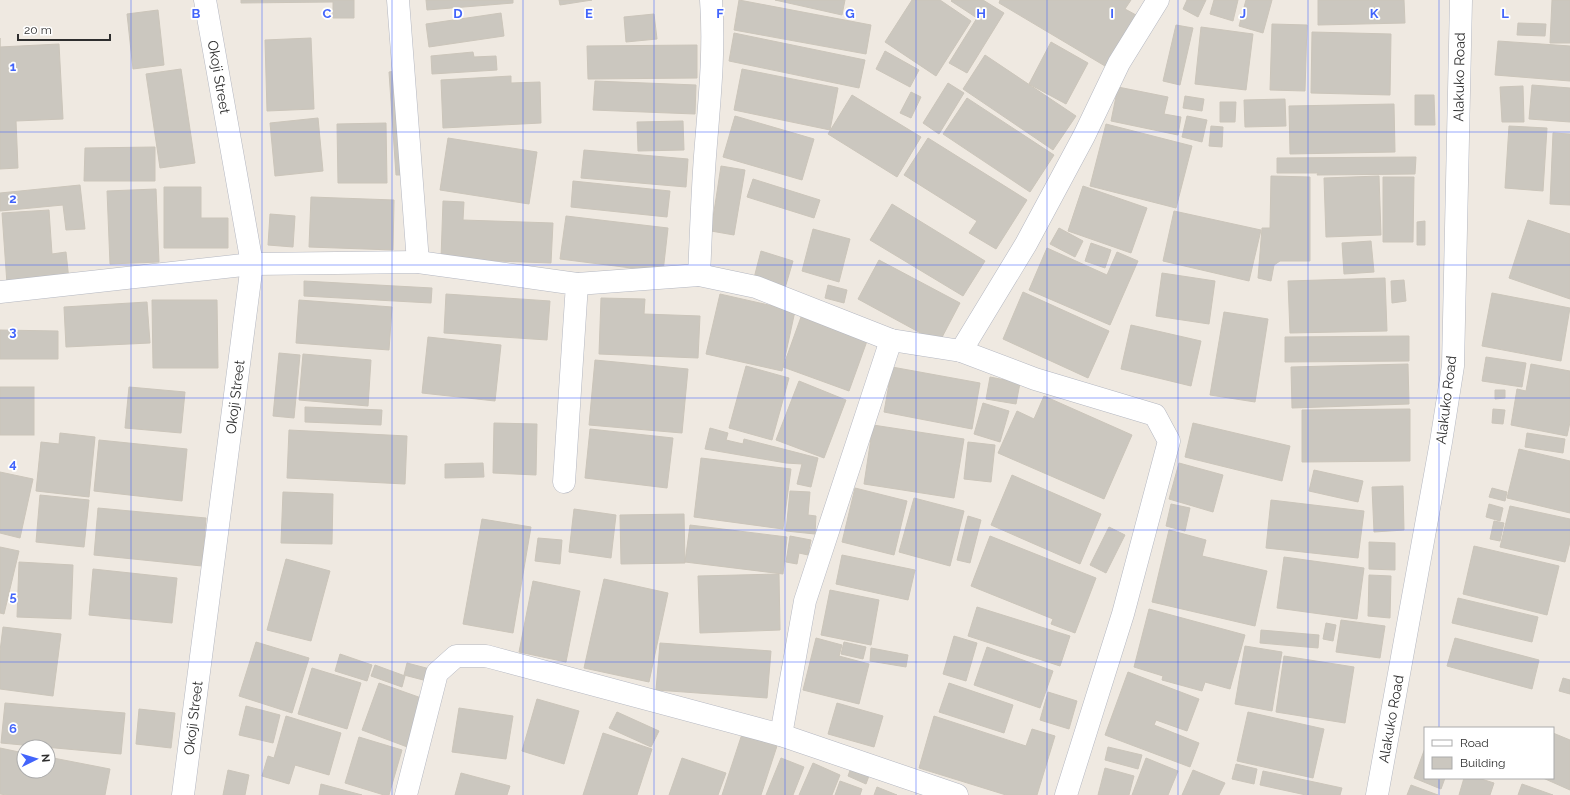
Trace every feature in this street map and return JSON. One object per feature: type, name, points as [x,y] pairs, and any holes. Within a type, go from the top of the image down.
[{"type":"street","name":"Okoji Street","points":[[183,795],[252,264],[205,0]]},
{"type":"street","points":[[398,0],[418,262]]},
{"type":"street","points":[[699,275],[703,188],[710,101],[712,22],[711,0]]},
{"type":"street","points":[[962,352],[1026,244],[1084,136],[1119,63],[1158,0]]},
{"type":"street","name":"Alakuko Road","points":[[1377,795],[1441,442],[1453,366],[1461,0]]},
{"type":"street","points":[[0,292],[252,264],[418,262],[577,284],[699,275],[756,287],[891,340],[962,352],[1035,379],[1155,415],[1169,441],[1123,614],[1066,795]]},
{"type":"street","points":[[564,482],[577,284]]},
{"type":"street","points":[[781,736],[805,601],[891,340]]},
{"type":"street","points":[[406,795],[437,674],[456,656],[486,656],[781,736],[957,795]]},
{"type":"building","points":[[241,0],[354,0],[354,18],[333,18],[333,2],[241,3]]},
{"type":"building","points":[[426,0],[513,0],[513,3],[427,10]]},
{"type":"building","points":[[559,0],[592,0],[560,5]]},
{"type":"building","points":[[739,0],[871,25],[866,54],[734,30]]},
{"type":"building","points":[[775,0],[845,0],[842,15]]},
{"type":"building","points":[[912,0],[940,0],[971,21],[936,76],[885,42]]},
{"type":"building","points":[[983,0],[1004,13],[967,73],[949,63],[977,18],[951,1]]},
{"type":"building","points":[[1000,0],[1131,0],[1125,9],[1136,15],[1105,66],[999,3]]},
{"type":"building","points":[[1187,0],[1206,0],[1198,17],[1183,9]]},
{"type":"building","points":[[1214,0],[1238,0],[1233,21],[1210,14]]},
{"type":"building","points":[[1246,0],[1272,0],[1263,33],[1239,26]]},
{"type":"building","points":[[1318,0],[1404,0],[1405,23],[1318,25]]},
{"type":"building","points":[[1552,0],[1570,0],[1570,43],[1550,43]]},
{"type":"building","points":[[158,10],[164,65],[133,69],[127,14]]},
{"type":"building","points":[[501,13],[504,36],[429,47],[426,24]]},
{"type":"building","points":[[654,14],[657,39],[626,42],[624,17]]},
{"type":"building","points":[[1518,23],[1546,24],[1545,36],[1517,35]]},
{"type":"building","points":[[1272,24],[1307,25],[1305,91],[1270,90]]},
{"type":"building","points":[[1176,25],[1193,28],[1180,85],[1163,81]]},
{"type":"building","points":[[1201,27],[1253,34],[1246,90],[1195,84]]},
{"type":"building","points":[[1312,32],[1391,34],[1390,95],[1311,93]]},
{"type":"building","points":[[734,33],[865,60],[859,88],[729,61]]},
{"type":"building","points":[[311,38],[314,109],[267,111],[265,40]]},
{"type":"building","points":[[1498,41],[1570,46],[1570,81],[1495,75]]},
{"type":"building","points":[[1051,42],[1088,63],[1066,104],[1029,84]]},
{"type":"building","points":[[59,44],[63,119],[16,121],[18,168],[0,169],[0,47]]},
{"type":"building","points":[[697,45],[697,78],[588,79],[587,46]]},
{"type":"building","points":[[885,51],[919,70],[910,87],[876,69]]},
{"type":"building","points":[[473,52],[474,57],[496,56],[497,70],[432,74],[431,56]]},
{"type":"building","points":[[985,55],[1076,116],[1053,150],[963,89]]},
{"type":"building","points":[[181,69],[195,163],[160,168],[146,74]]},
{"type":"building","points":[[742,69],[838,88],[830,130],[734,110]]},
{"type":"building","points":[[396,71],[404,175],[396,175],[389,72]]},
{"type":"building","points":[[511,76],[511,83],[540,82],[541,123],[443,128],[441,80]]},
{"type":"building","points":[[595,81],[696,85],[695,114],[593,110]]},
{"type":"building","points":[[948,83],[964,93],[939,134],[923,123]]},
{"type":"building","points":[[1532,85],[1570,88],[1570,122],[1529,119]]},
{"type":"building","points":[[1523,86],[1524,122],[1502,122],[1500,87]]},
{"type":"building","points":[[1118,87],[1168,97],[1164,114],[1181,117],[1178,135],[1111,121]]},
{"type":"building","points":[[911,92],[921,97],[911,118],[900,113]]},
{"type":"building","points":[[852,95],[921,137],[897,177],[828,134]]},
{"type":"building","points":[[1415,95],[1434,95],[1435,125],[1415,125]]},
{"type":"building","points":[[1185,96],[1204,99],[1202,111],[1183,108]]},
{"type":"building","points":[[967,98],[1054,155],[1030,192],[943,134]]},
{"type":"building","points":[[1285,99],[1286,126],[1245,127],[1244,100]]},
{"type":"building","points":[[1220,102],[1236,102],[1235,122],[1220,122]]},
{"type":"building","points":[[1394,104],[1395,152],[1290,154],[1289,106]]},
{"type":"building","points":[[735,116],[814,139],[802,180],[723,157]]},
{"type":"building","points":[[1187,116],[1207,120],[1202,142],[1182,137]]},
{"type":"building","points":[[318,118],[323,171],[275,176],[270,123]]},
{"type":"building","points":[[683,121],[684,150],[638,151],[637,122]]},
{"type":"building","points":[[386,123],[387,183],[338,183],[337,124]]},
{"type":"building","points":[[1106,124],[1192,146],[1176,208],[1090,186]]},
{"type":"building","points":[[1211,126],[1223,127],[1222,147],[1209,146]]},
{"type":"building","points":[[1509,126],[1547,128],[1543,191],[1505,188]]},
{"type":"building","points":[[1553,133],[1570,134],[1570,205],[1550,204]]},
{"type":"building","points":[[448,138],[537,152],[529,204],[440,190]]},
{"type":"building","points":[[928,138],[1027,200],[996,249],[969,233],[977,221],[904,175]]},
{"type":"building","points":[[155,147],[155,181],[84,181],[85,148]]},
{"type":"building","points":[[584,150],[688,159],[686,187],[581,178]]},
{"type":"building","points":[[1416,157],[1415,174],[1317,175],[1318,173],[1277,173],[1277,158]]},
{"type":"building","points":[[721,166],[745,170],[734,235],[711,231]]},
{"type":"building","points":[[1271,176],[1310,177],[1310,261],[1280,261],[1274,265],[1271,281],[1258,278],[1262,228],[1270,228]]},
{"type":"building","points":[[1379,176],[1381,235],[1326,237],[1324,178]]},
{"type":"building","points":[[1383,177],[1414,177],[1413,242],[1383,242]]},
{"type":"building","points":[[753,179],[820,200],[814,218],[747,197]]},
{"type":"building","points":[[573,181],[670,191],[667,217],[571,207]]},
{"type":"building","points":[[80,185],[85,229],[66,230],[63,205],[0,211],[0,193]]},
{"type":"building","points":[[1083,186],[1147,208],[1131,253],[1068,231]]},
{"type":"building","points":[[164,187],[201,187],[201,218],[228,218],[228,248],[164,248]]},
{"type":"building","points":[[156,189],[159,262],[110,264],[107,191]]},
{"type":"building","points":[[311,197],[394,200],[393,250],[309,247]]},
{"type":"building","points":[[443,201],[464,202],[463,220],[553,223],[551,263],[441,259]]},
{"type":"building","points":[[892,204],[985,261],[963,296],[870,240]]},
{"type":"building","points":[[49,210],[52,254],[66,252],[69,280],[7,284],[2,213]]},
{"type":"building","points":[[1174,211],[1261,230],[1249,281],[1163,261]]},
{"type":"building","points":[[270,214],[295,216],[293,247],[268,245]]},
{"type":"building","points":[[566,216],[668,228],[663,272],[560,259]]},
{"type":"building","points":[[1528,220],[1570,234],[1570,299],[1509,278]]},
{"type":"building","points":[[1425,221],[1425,245],[1417,245],[1417,222]]},
{"type":"building","points":[[1059,228],[1083,241],[1075,257],[1050,244]]},
{"type":"building","points":[[813,229],[850,239],[839,282],[802,271]]},
{"type":"building","points":[[1371,241],[1374,272],[1344,274],[1342,243]]},
{"type":"building","points":[[1091,243],[1111,250],[1105,268],[1085,261]]},
{"type":"building","points":[[1047,248],[1107,275],[1117,252],[1138,261],[1110,325],[1029,290]]},
{"type":"building","points":[[761,251],[793,261],[785,288],[754,278]]},
{"type":"building","points":[[879,260],[960,303],[939,343],[858,299]]},
{"type":"building","points":[[1162,273],[1215,281],[1209,324],[1156,316]]},
{"type":"building","points":[[1385,278],[1387,331],[1290,333],[1288,281]]},
{"type":"building","points":[[1404,280],[1406,301],[1392,303],[1391,281]]},
{"type":"building","points":[[304,281],[432,288],[431,303],[304,296]]},
{"type":"building","points":[[828,285],[847,290],[844,303],[825,298]]},
{"type":"building","points":[[1023,292],[1109,331],[1088,378],[1003,339]]},
{"type":"building","points":[[1492,293],[1570,308],[1561,361],[1482,346]]},
{"type":"building","points":[[446,294],[550,301],[547,340],[444,333]]},
{"type":"building","points":[[720,294],[795,311],[782,371],[706,354]]},
{"type":"building","points":[[601,298],[645,299],[644,314],[700,316],[698,358],[599,354]]},
{"type":"building","points":[[152,300],[217,300],[218,368],[153,368]]},
{"type":"building","points":[[299,300],[392,307],[389,350],[296,343]]},
{"type":"building","points":[[147,302],[150,343],[66,347],[64,307]]},
{"type":"building","points":[[1224,312],[1268,319],[1255,402],[1210,395]]},
{"type":"building","points":[[801,317],[867,341],[849,391],[783,367]]},
{"type":"building","points":[[1131,325],[1201,341],[1191,386],[1121,369]]},
{"type":"building","points":[[0,330],[58,331],[58,359],[0,359]]},
{"type":"building","points":[[1409,336],[1409,361],[1285,362],[1285,337]]},
{"type":"building","points":[[428,337],[501,345],[495,401],[422,393]]},
{"type":"building","points":[[279,353],[300,355],[294,418],[273,416]]},
{"type":"building","points":[[303,354],[371,360],[368,406],[299,400]]},
{"type":"building","points":[[1486,357],[1526,363],[1522,387],[1482,381]]},
{"type":"building","points":[[595,360],[688,369],[682,433],[589,425]]},
{"type":"building","points":[[1408,364],[1409,404],[1292,408],[1291,367]]},
{"type":"building","points":[[1531,364],[1570,371],[1570,422],[1567,436],[1511,425],[1517,389],[1526,391]]},
{"type":"building","points":[[746,366],[789,378],[772,440],[729,428]]},
{"type":"building","points":[[892,367],[980,383],[972,429],[884,412]]},
{"type":"building","points":[[990,377],[1020,383],[1016,404],[986,399]]},
{"type":"building","points":[[799,381],[846,400],[824,458],[776,440]]},
{"type":"building","points":[[0,387],[34,387],[34,435],[0,435]]},
{"type":"building","points":[[129,387],[185,392],[181,433],[125,428]]},
{"type":"building","points":[[1495,390],[1505,390],[1505,398],[1495,399]]},
{"type":"building","points":[[1044,396],[1132,435],[1104,499],[998,453],[1017,411],[1034,419]]},
{"type":"building","points":[[983,403],[1009,411],[1000,442],[974,434]]},
{"type":"building","points":[[305,407],[382,410],[381,425],[305,422]]},
{"type":"building","points":[[1410,409],[1410,461],[1302,462],[1302,410]]},
{"type":"building","points":[[1493,409],[1505,410],[1503,424],[1492,423]]},
{"type":"building","points":[[494,423],[537,424],[536,475],[493,473]]},
{"type":"building","points":[[1193,423],[1290,446],[1282,481],[1185,457]]},
{"type":"building","points":[[873,425],[964,439],[954,498],[864,484]]},
{"type":"building","points":[[710,428],[728,433],[726,440],[743,444],[744,439],[818,458],[811,487],[797,484],[802,464],[786,463],[705,449]]},
{"type":"building","points":[[590,429],[673,438],[667,488],[585,478]]},
{"type":"building","points":[[289,430],[407,436],[405,484],[287,478]]},
{"type":"building","points":[[60,433],[95,437],[89,497],[36,491],[41,442],[59,444]]},
{"type":"building","points":[[1527,433],[1565,439],[1563,453],[1525,447]]},
{"type":"building","points":[[99,440],[187,449],[182,501],[94,491]]},
{"type":"building","points":[[968,442],[995,445],[991,482],[964,479]]},
{"type":"building","points":[[1519,449],[1570,461],[1570,513],[1507,498]]},
{"type":"building","points":[[701,458],[791,469],[783,529],[694,517]]},
{"type":"building","points":[[483,463],[484,477],[445,478],[445,464]]},
{"type":"building","points":[[1179,463],[1223,475],[1213,512],[1169,499]]},
{"type":"building","points":[[1314,470],[1363,481],[1358,502],[1309,491]]},
{"type":"building","points":[[0,472],[33,479],[20,538],[0,533]]},
{"type":"building","points":[[1012,475],[1101,514],[1080,564],[991,525]]},
{"type":"building","points":[[1403,486],[1404,530],[1374,532],[1372,487]]},
{"type":"building","points":[[855,488],[907,501],[894,555],[842,542]]},
{"type":"building","points":[[1492,488],[1507,492],[1505,501],[1489,497]]},
{"type":"building","points":[[790,491],[810,492],[808,515],[816,516],[815,534],[786,531]]},
{"type":"building","points":[[283,492],[333,494],[332,544],[281,543]]},
{"type":"building","points":[[40,495],[89,500],[84,547],[36,542]]},
{"type":"building","points":[[914,498],[964,511],[950,566],[899,552]]},
{"type":"building","points":[[1271,500],[1364,511],[1358,558],[1266,548]]},
{"type":"building","points":[[1171,504],[1190,508],[1185,531],[1166,526]]},
{"type":"building","points":[[1489,504],[1503,508],[1500,521],[1486,517]]},
{"type":"building","points":[[1510,506],[1570,519],[1570,542],[1565,562],[1500,547]]},
{"type":"building","points":[[98,508],[206,518],[202,566],[94,555]]},
{"type":"building","points":[[574,509],[616,515],[611,558],[569,552]]},
{"type":"building","points":[[684,514],[685,563],[621,564],[620,515]]},
{"type":"building","points":[[968,516],[981,520],[970,563],[957,560]]},
{"type":"building","points":[[482,519],[531,527],[513,633],[463,624]]},
{"type":"building","points":[[1494,521],[1504,523],[1500,541],[1490,539]]},
{"type":"building","points":[[690,525],[787,537],[783,574],[685,562]]},
{"type":"building","points":[[1109,527],[1125,535],[1106,573],[1090,565]]},
{"type":"building","points":[[1169,530],[1206,540],[1202,556],[1267,571],[1255,626],[1152,602]]},
{"type":"building","points":[[790,536],[811,540],[808,555],[799,553],[797,564],[786,562]]},
{"type":"building","points":[[990,536],[1096,578],[1075,633],[1051,624],[1053,619],[971,586]]},
{"type":"building","points":[[538,538],[562,540],[560,564],[535,561]]},
{"type":"building","points":[[1369,542],[1395,543],[1395,570],[1369,569]]},
{"type":"building","points":[[1474,546],[1559,566],[1547,615],[1463,594]]},
{"type":"building","points":[[0,547],[19,551],[4,614],[0,613]]},
{"type":"building","points":[[842,555],[915,570],[908,600],[836,584]]},
{"type":"building","points":[[1284,557],[1364,568],[1357,619],[1277,608]]},
{"type":"building","points":[[286,559],[330,571],[311,641],[267,630]]},
{"type":"building","points":[[19,562],[73,565],[71,619],[17,617]]},
{"type":"building","points":[[93,569],[177,578],[172,623],[89,615]]},
{"type":"building","points":[[779,574],[780,630],[700,633],[698,576]]},
{"type":"building","points":[[1369,575],[1391,576],[1390,618],[1368,616]]},
{"type":"building","points":[[604,579],[668,593],[649,682],[584,668]]},
{"type":"building","points":[[533,581],[580,591],[566,662],[519,652]]},
{"type":"building","points":[[830,590],[879,600],[871,645],[821,635]]},
{"type":"building","points":[[1458,598],[1538,617],[1532,642],[1452,623]]},
{"type":"building","points":[[977,607],[1070,636],[1060,666],[968,636]]},
{"type":"building","points":[[1149,609],[1245,635],[1230,689],[1205,682],[1202,691],[1162,680],[1163,676],[1134,667]]},
{"type":"building","points":[[1341,620],[1385,626],[1380,658],[1336,652]]},
{"type":"building","points":[[1326,623],[1336,625],[1333,641],[1323,639]]},
{"type":"building","points":[[3,627],[61,634],[53,696],[0,689],[0,651]]},
{"type":"building","points":[[1261,630],[1319,635],[1318,648],[1260,643]]},
{"type":"building","points":[[954,636],[977,643],[966,681],[943,674]]},
{"type":"building","points":[[816,638],[842,645],[839,656],[869,664],[859,704],[803,690]]},
{"type":"building","points":[[1455,638],[1539,660],[1532,689],[1447,666]]},
{"type":"building","points":[[256,642],[309,658],[292,713],[239,696]]},
{"type":"building","points":[[844,642],[866,647],[863,659],[841,654]]},
{"type":"building","points":[[660,643],[771,651],[767,698],[656,690]]},
{"type":"building","points":[[1245,646],[1282,652],[1272,711],[1235,704]]},
{"type":"building","points":[[987,647],[1053,671],[1040,708],[974,685]]},
{"type":"building","points":[[871,648],[908,655],[906,667],[870,661]]},
{"type":"building","points":[[340,654],[372,665],[367,681],[335,671]]},
{"type":"building","points":[[1284,656],[1354,667],[1345,723],[1276,712]]},
{"type":"building","points":[[407,663],[434,670],[431,682],[404,675]]},
{"type":"building","points":[[375,665],[405,676],[402,687],[371,676]]},
{"type":"building","points":[[312,668],[361,683],[347,729],[298,714]]},
{"type":"building","points":[[1128,672],[1199,699],[1187,731],[1156,720],[1154,725],[1199,743],[1190,767],[1105,735]]},
{"type":"building","points":[[1563,678],[1570,680],[1570,694],[1559,691]]},
{"type":"building","points":[[379,683],[427,700],[410,748],[362,730]]},
{"type":"building","points":[[949,683],[1013,705],[1004,733],[939,712]]},
{"type":"building","points":[[1048,692],[1077,701],[1069,729],[1040,720]]},
{"type":"building","points":[[537,699],[579,711],[564,764],[522,751]]},
{"type":"building","points":[[5,703],[125,713],[121,754],[56,748],[56,739],[16,739],[16,744],[1,743]]},
{"type":"building","points":[[837,703],[883,716],[874,747],[828,734]]},
{"type":"building","points":[[246,706],[280,715],[273,743],[239,735]]},
{"type":"building","points":[[459,708],[513,716],[506,759],[452,752]]},
{"type":"building","points":[[139,709],[175,713],[171,748],[136,744]]},
{"type":"building","points":[[617,712],[659,731],[651,747],[609,728]]},
{"type":"building","points":[[1248,712],[1324,729],[1313,778],[1237,761]]},
{"type":"building","points":[[286,716],[341,733],[329,775],[295,765],[289,784],[262,776],[268,756],[274,758]]},
{"type":"building","points":[[934,716],[1026,746],[1032,729],[1055,736],[1037,795],[1006,795],[919,768]]},
{"type":"building","points":[[603,733],[652,749],[637,795],[583,795]]},
{"type":"building","points":[[1554,733],[1570,740],[1570,790],[1545,779],[1554,779]]},
{"type":"building","points":[[742,734],[777,746],[761,795],[722,795]]},
{"type":"building","points":[[359,737],[402,750],[389,795],[384,795],[345,783]]},
{"type":"building","points":[[1108,747],[1142,755],[1138,769],[1105,760]]},
{"type":"building","points":[[0,748],[16,751],[16,779],[56,779],[56,759],[110,769],[105,795],[0,794]]},
{"type":"building","points":[[1424,751],[1424,779],[1445,779],[1441,789],[1414,778]]},
{"type":"building","points":[[682,758],[726,773],[718,795],[669,795]]},
{"type":"building","points":[[781,758],[804,767],[793,795],[766,795]]},
{"type":"building","points":[[1146,758],[1178,771],[1168,795],[1132,795]]},
{"type":"building","points":[[813,763],[840,775],[832,795],[799,795]]},
{"type":"building","points":[[1236,764],[1257,769],[1254,784],[1232,779]]},
{"type":"building","points":[[852,765],[870,773],[866,784],[848,776]]},
{"type":"building","points":[[1105,768],[1134,776],[1129,795],[1098,795]]},
{"type":"building","points":[[228,770],[249,775],[245,795],[223,795]]},
{"type":"building","points":[[1193,770],[1225,783],[1219,795],[1182,795]]},
{"type":"building","points":[[1263,771],[1342,788],[1340,795],[1306,795],[1260,785]]},
{"type":"building","points":[[461,773],[510,786],[507,795],[455,795]]},
{"type":"building","points":[[1464,779],[1481,779],[1494,783],[1490,795],[1459,795]]},
{"type":"building","points":[[840,781],[862,789],[860,795],[835,795]]},
{"type":"building","points":[[321,784],[362,795],[319,795]]},
{"type":"building","points":[[1522,784],[1553,795],[1518,795]]},
{"type":"building","points":[[1411,785],[1438,795],[1407,795]]},
{"type":"building","points":[[877,787],[897,795],[874,795]]}]
